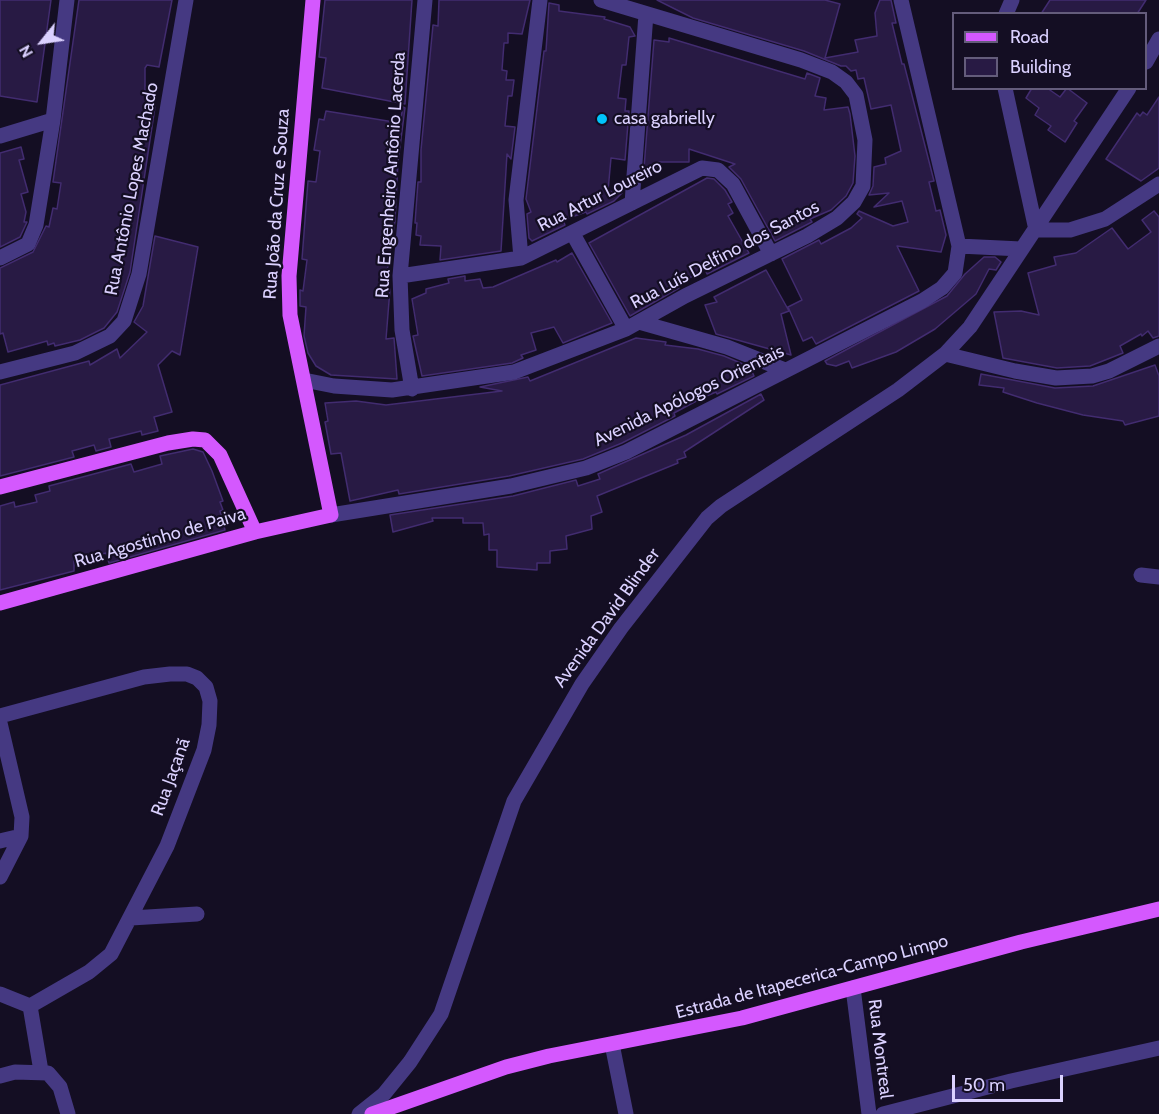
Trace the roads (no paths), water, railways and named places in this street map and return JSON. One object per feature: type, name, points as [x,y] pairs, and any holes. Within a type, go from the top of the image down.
[{"type":"main road","name":"Rua João da Cruz e Souza","points":[[312,0],[289,276],[290,315],[331,515]]},
{"type":"main road","points":[[0,488],[168,443],[193,439],[205,440],[220,455],[255,532]]},
{"type":"main road","name":"Rua Agostinho de Paiva","points":[[0,603],[255,532],[331,515]]},
{"type":"main road","name":"Estrada de Itapecerica-Campo Limpo","points":[[372,1114],[506,1067],[549,1056],[713,1025],[1118,917],[1159,909]]},
{"type":"street","points":[[0,258],[22,249],[32,235],[53,120],[67,0]]},
{"type":"street","name":"Rua Antônio Lopes Machado","points":[[0,372],[84,349],[110,336],[124,321],[139,274],[186,0]]},
{"type":"street","name":"Rua Engenheiro Antônio Lacerda","points":[[412,389],[402,330],[400,276],[425,0]]},
{"type":"street","points":[[521,258],[516,200],[540,0]]},
{"type":"street","name":"Rua Luís Delfino dos Santos","points":[[304,381],[374,389],[412,389],[514,372],[633,325],[685,296],[771,255],[837,218],[858,194],[862,186],[865,140],[856,95],[846,82],[822,68],[601,0]]},
{"type":"street","points":[[901,0],[959,246],[1021,249]]},
{"type":"street","points":[[632,203],[646,14]]},
{"type":"street","points":[[1147,60],[1159,39]]},
{"type":"street","points":[[1005,90],[1036,230],[1070,230],[1105,219],[1159,184]]},
{"type":"street","name":"Avenida David Blinder","points":[[359,1114],[384,1094],[410,1062],[441,1014],[514,801],[582,684],[621,628],[707,518],[742,490],[902,388],[945,354],[970,327],[1129,90]]},
{"type":"street","points":[[0,136],[53,120]]},
{"type":"street","name":"Rua Artur Loureiro","points":[[400,276],[521,258],[702,168],[711,168],[733,184],[771,255]]},
{"type":"street","points":[[573,234],[633,325],[727,347],[785,370]]},
{"type":"street","name":"Avenida Apólogos Orientais","points":[[331,515],[511,486],[586,468],[626,452],[785,370],[875,327],[942,288],[955,273],[959,246]]},
{"type":"street","points":[[945,354],[1005,369],[1056,378],[1092,376],[1108,371],[1159,346]]},
{"type":"street","points":[[1142,575],[1159,577]]},
{"type":"street","name":"Rua Jaçanã","points":[[0,716],[144,677],[187,674],[197,678],[206,687],[210,701],[209,725],[204,750],[167,846],[111,954],[101,964],[30,1006]]},
{"type":"street","points":[[0,723],[19,795],[22,817],[21,836],[0,878]]},
{"type":"street","points":[[0,841],[21,836]]},
{"type":"street","points":[[131,918],[197,915]]},
{"type":"street","name":"Rua Montreal","points":[[853,988],[869,1114]]},
{"type":"street","points":[[0,994],[30,1006],[41,1071]]},
{"type":"street","points":[[612,1044],[626,1114]]},
{"type":"street","points":[[883,1114],[1011,1081],[1159,1048]]},
{"type":"street","points":[[0,1076],[41,1071],[54,1078],[60,1087],[68,1114]]},
{"type":"place","name":"casa gabrielly","points":[[602,119]]}]
